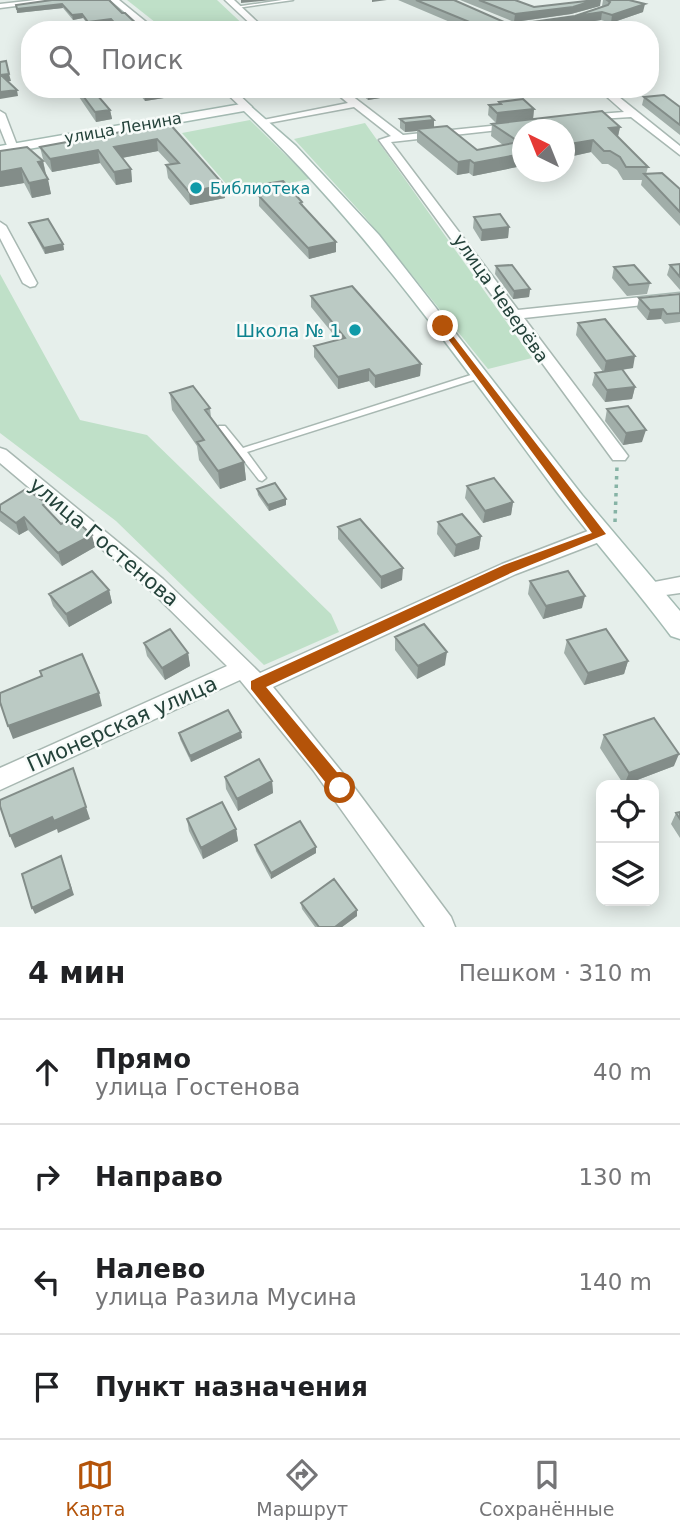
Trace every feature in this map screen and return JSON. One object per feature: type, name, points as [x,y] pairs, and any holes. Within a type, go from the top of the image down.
[{"type":"main road","points":[[247,107],[369,230],[608,533],[680,629]]},
{"type":"main road","name":"улица Ленина","points":[[6,149],[247,107]]},
{"type":"street","points":[[0,6],[59,0]]},
{"type":"street","points":[[114,0],[141,21]]},
{"type":"street","points":[[229,0],[253,21]]},
{"type":"street","points":[[237,98],[247,107]]},
{"type":"street","points":[[348,98],[401,138],[512,125]]},
{"type":"street","points":[[614,98],[680,152]]},
{"type":"street","points":[[263,121],[356,104]]},
{"type":"street","points":[[0,114],[6,149]]},
{"type":"street","points":[[575,119],[633,114]]},
{"type":"street","name":"улица Чеверёва","points":[[401,138],[384,140],[447,221],[511,315],[619,456]]},
{"type":"street","points":[[0,226],[30,283]]},
{"type":"street","points":[[511,315],[680,297]]},
{"type":"street","name":"улица Гостенова","points":[[0,454],[152,577],[250,677],[340,788],[441,927]]},
{"type":"street","name":"Пионерская улица","points":[[0,779],[509,569],[608,533]]},
{"type":"street","points":[[650,589],[680,584]]},
{"type":"lane","points":[[237,7],[291,0]]},
{"type":"lane","points":[[242,451],[481,375]]},
{"type":"lane","points":[[222,428],[261,478]]},
{"type":"path","points":[[608,533],[619,456]]},
{"type":"green space","points":[[127,0],[217,0],[239,21],[154,21]]},
{"type":"green space","points":[[250,120],[310,179],[235,194],[182,133]]},
{"type":"green space","points":[[365,123],[532,358],[488,369],[365,217],[294,139]]},
{"type":"green space","points":[[0,274],[80,420],[147,435],[331,614],[339,632],[264,665],[116,521],[0,433]]},
{"type":"building","points":[[52,0],[109,0],[133,21],[87,21],[82,14],[72,15],[62,4],[17,9],[16,5]]},
{"type":"building","points":[[416,0],[454,0],[502,21],[467,21]]},
{"type":"building","points":[[479,0],[515,0],[534,7],[595,0],[573,7],[515,14]]},
{"type":"building","points":[[607,0],[629,0],[645,4],[612,15],[602,12],[549,20],[539,21],[575,16],[608,5],[610,2]]},
{"type":"building","points":[[6,61],[9,74],[1,75],[17,90],[0,92],[0,62]]},
{"type":"building","points":[[664,95],[680,107],[680,125],[645,98],[659,98],[659,96]]},
{"type":"building","points":[[85,98],[100,98],[110,110],[95,112]]},
{"type":"building","points":[[523,99],[534,109],[497,113],[489,105],[501,104],[499,102]]},
{"type":"building","points":[[602,111],[620,127],[609,128],[648,167],[626,167],[620,157],[610,151],[604,151],[593,140],[575,143],[575,119],[534,119]]},
{"type":"building","points":[[430,116],[434,120],[405,123],[400,119]]},
{"type":"building","points":[[512,122],[512,137],[492,124]]},
{"type":"building","points":[[169,123],[224,185],[189,192],[166,165],[179,163],[157,139],[114,147],[131,169],[114,172],[98,150],[50,159],[40,147]]},
{"type":"building","points":[[447,126],[477,150],[512,143],[512,156],[474,163],[470,160],[458,162],[417,129]]},
{"type":"building","points":[[27,147],[43,161],[38,162],[48,179],[29,183],[21,168],[0,172],[0,151]]},
{"type":"building","points":[[662,173],[680,189],[680,212],[644,174]]},
{"type":"building","points":[[283,181],[336,242],[308,248],[259,196],[267,194],[259,185]]},
{"type":"building","points":[[500,214],[509,227],[482,230],[474,217]]},
{"type":"building","points":[[48,219],[63,244],[44,248],[29,223]]},
{"type":"building","points":[[680,264],[680,277],[670,265]]},
{"type":"building","points":[[512,265],[530,289],[514,291],[496,266]]},
{"type":"building","points":[[634,265],[650,283],[629,285],[614,267]]},
{"type":"building","name":"Школа № 1","points":[[352,286],[421,364],[375,376],[369,369],[338,377],[314,346],[345,338],[311,296]]},
{"type":"building","points":[[680,294],[680,313],[667,314],[663,309],[650,310],[639,298]]},
{"type":"building","points":[[605,319],[635,356],[606,361],[578,323]]},
{"type":"building","points":[[622,369],[635,387],[607,390],[595,373]]},
{"type":"building","points":[[193,386],[210,408],[205,410],[244,462],[218,471],[197,442],[204,440],[170,393]]},
{"type":"building","points":[[628,406],[646,430],[626,433],[607,409]]},
{"type":"building","points":[[494,478],[513,502],[485,511],[467,486]]},
{"type":"building","points":[[275,483],[286,499],[268,505],[257,489]]},
{"type":"building","points":[[26,489],[46,503],[43,505],[61,524],[73,518],[92,535],[58,553],[24,517],[16,523],[0,511],[0,505]]},
{"type":"building","points":[[462,514],[481,536],[456,545],[438,522]]},
{"type":"building","points":[[360,519],[403,568],[381,577],[338,527]]},
{"type":"building","points":[[92,571],[109,590],[66,614],[49,594]]},
{"type":"building","points":[[568,571],[585,596],[546,606],[530,581]]},
{"type":"building","points":[[424,624],[447,652],[418,666],[395,637]]},
{"type":"building","points":[[170,629],[188,653],[162,668],[144,643]]},
{"type":"building","points":[[606,629],[628,661],[588,673],[567,640]]},
{"type":"building","points":[[82,654],[99,693],[8,726],[0,702],[0,693],[42,676],[40,671]]},
{"type":"building","points":[[228,710],[241,732],[190,756],[179,733]]},
{"type":"building","points":[[654,718],[679,754],[629,773],[604,735]]},
{"type":"building","points":[[259,759],[272,781],[237,799],[225,777]]},
{"type":"building","points":[[73,768],[86,807],[54,821],[52,817],[10,836],[0,800]]},
{"type":"building","points":[[222,802],[236,829],[201,848],[187,819]]},
{"type":"building","points":[[300,821],[316,847],[271,873],[255,845]]},
{"type":"building","points":[[61,856],[71,889],[32,908],[22,874]]},
{"type":"building","points":[[334,879],[357,910],[335,927],[319,927],[301,903]]},
{"type":"place","name":"Библиотека","points":[[196,188]]},
{"type":"place","name":"Школа № 1","points":[[355,330]]},
{"type":"route","points":[[340,788],[256,685],[509,569],[600,534],[443,326]]}]
